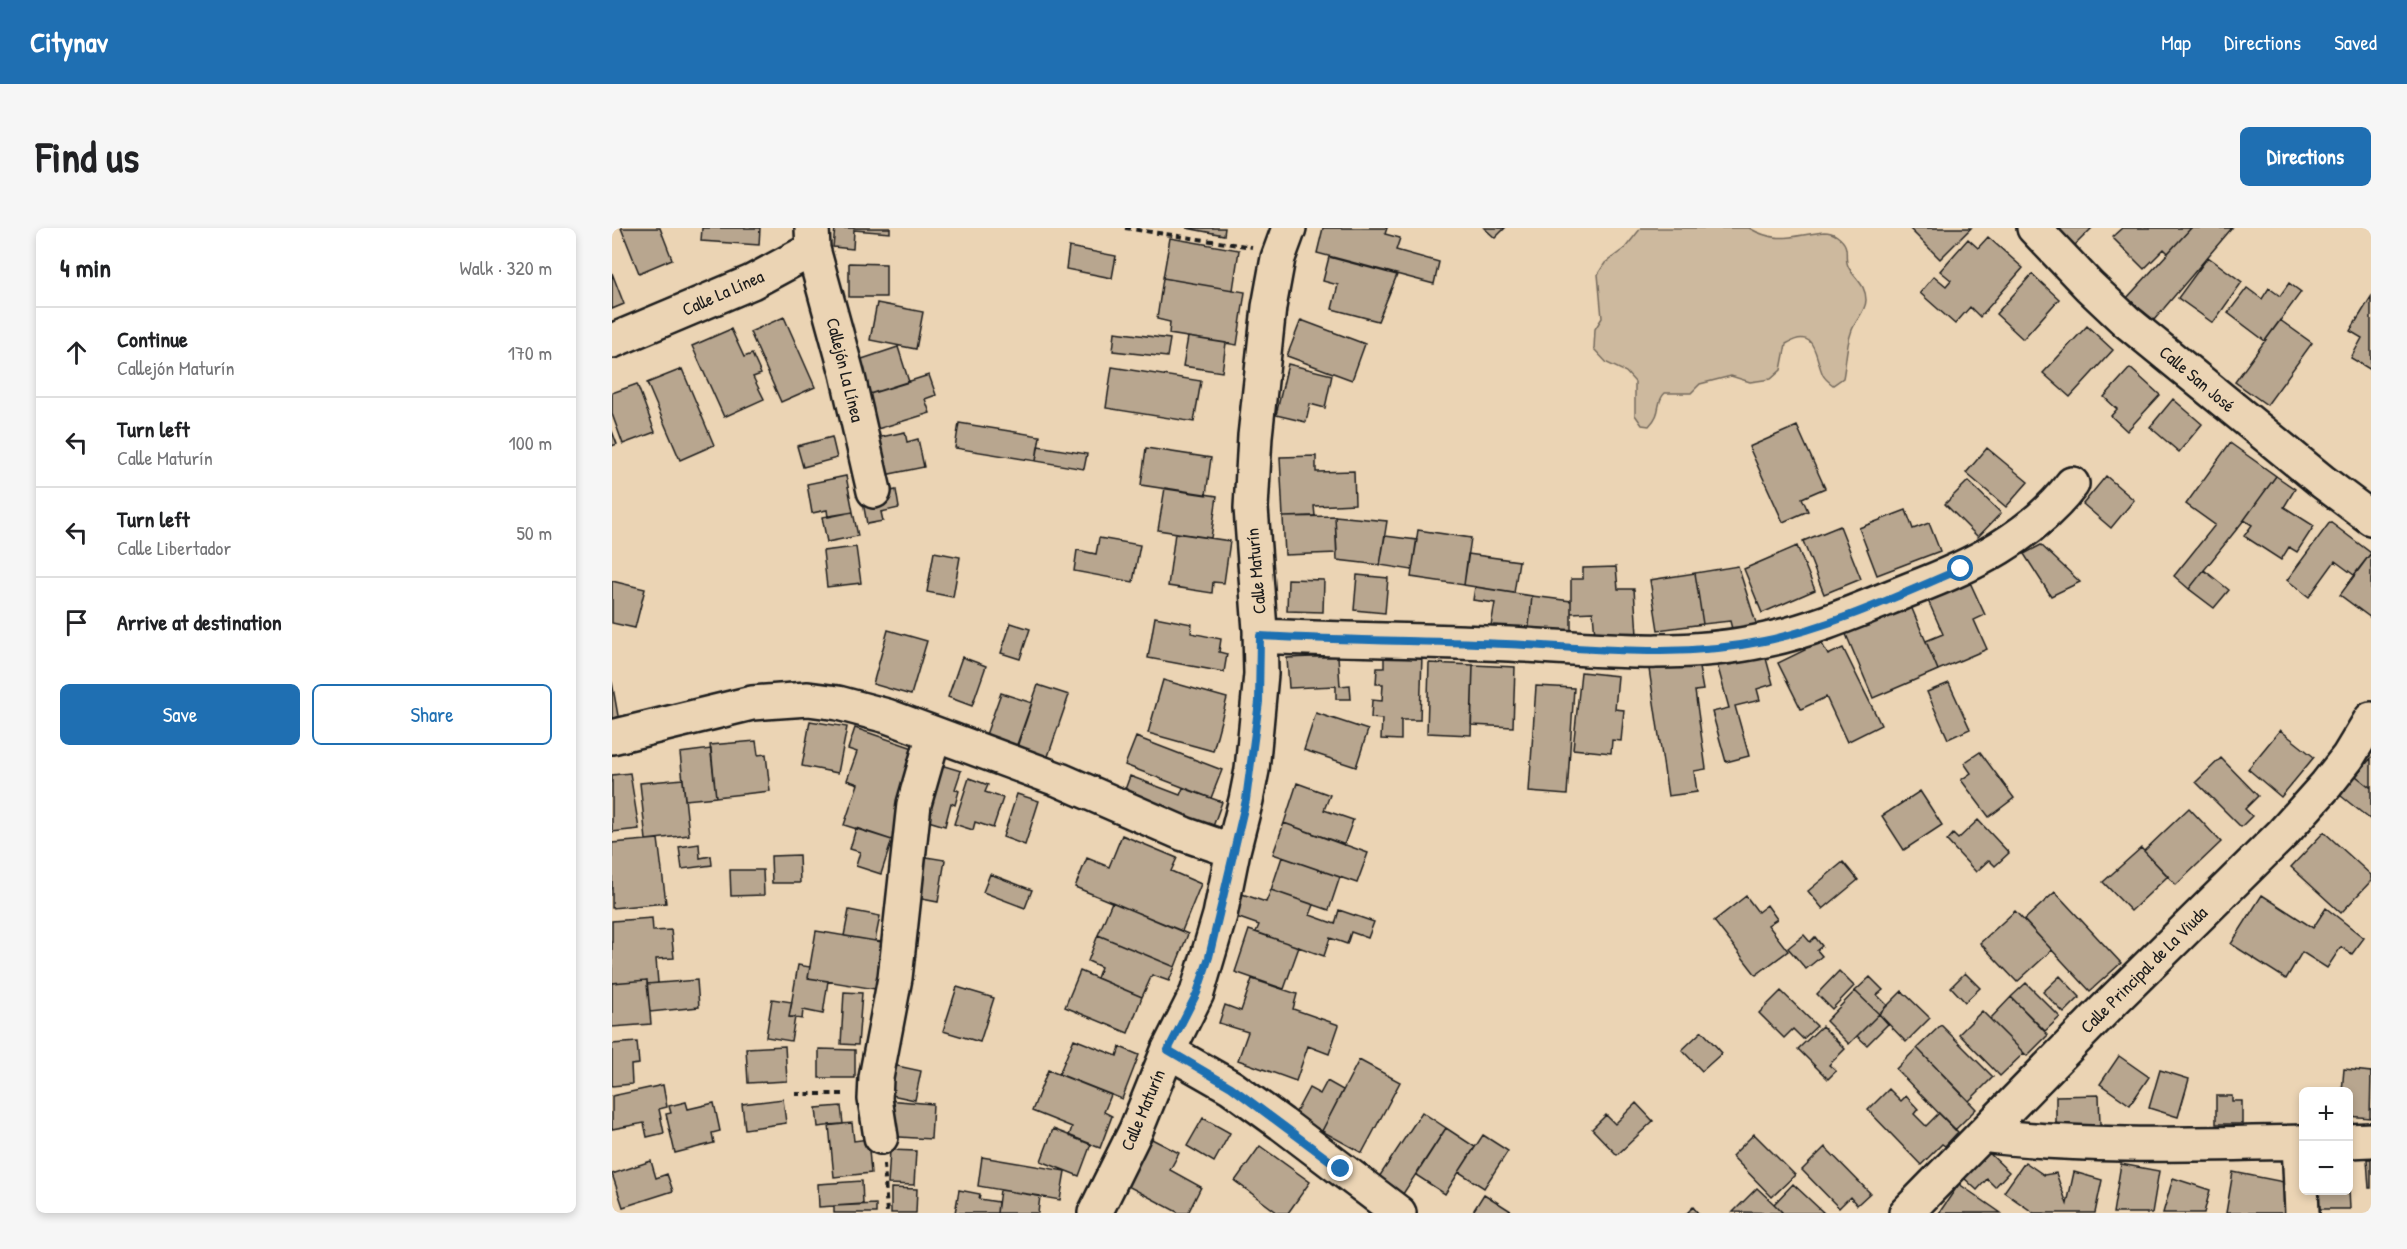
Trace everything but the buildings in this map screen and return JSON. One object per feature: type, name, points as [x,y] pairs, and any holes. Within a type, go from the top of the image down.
[{"type":"street","name":"Calle San José","points":[[2034,228],[2088,286],[2126,321],[2314,475],[2371,518]]},
{"type":"street","name":"Calle La Línea","points":[[612,341],[752,282],[813,238]]},
{"type":"street","name":"Callejón La Línea","points":[[813,238],[874,491]]},
{"type":"street","name":"Calle Maturín","points":[[1095,1213],[1136,1130],[1168,1050],[1197,993],[1220,915],[1252,770],[1260,684],[1260,636],[1251,508],[1263,348],[1284,239]]},
{"type":"street","points":[[1260,636],[1674,652],[1765,640],[1824,624],[1961,569],[2042,518],[2055,506],[2072,484]]},
{"type":"street","points":[[612,737],[752,703],[808,699],[838,703],[887,716],[1060,780],[1184,834],[1233,851]]},
{"type":"street","name":"Calle Principal de La Viuda","points":[[1906,1213],[2282,834],[2334,776],[2371,719]]},
{"type":"street","points":[[881,1137],[875,1093],[876,1078],[895,978],[914,804],[934,734]]},
{"type":"street","points":[[1168,1050],[1231,1087],[1399,1213]]},
{"type":"street","points":[[1982,1135],[2036,1142],[2090,1144],[2299,1142]]},
{"type":"street","points":[[2353,1141],[2371,1140]]},
{"type":"street","points":[[2302,1195],[2302,1213]]},
{"type":"path","points":[[1125,228],[1284,239]]},
{"type":"path","points":[[795,1094],[875,1093]]},
{"type":"path","points":[[881,1137],[887,1213]]},
{"type":"shaded area","points":[[1641,228],[1749,228],[1778,238],[1824,232],[1837,236],[1845,244],[1847,264],[1866,295],[1864,309],[1849,338],[1843,378],[1833,385],[1829,382],[1823,375],[1813,346],[1809,341],[1796,339],[1786,344],[1781,370],[1771,379],[1750,382],[1731,376],[1700,384],[1691,393],[1665,393],[1660,400],[1658,412],[1653,421],[1649,426],[1642,425],[1635,415],[1635,382],[1626,372],[1607,363],[1594,349],[1595,329],[1602,318],[1598,274],[1605,263],[1625,248]]},
{"type":"route","points":[[1341,1169],[1231,1087],[1168,1050],[1197,993],[1209,957],[1246,800],[1252,770],[1259,702],[1260,636],[1508,644],[1643,652],[1701,650],[1765,640],[1824,624],[1961,569]]}]
